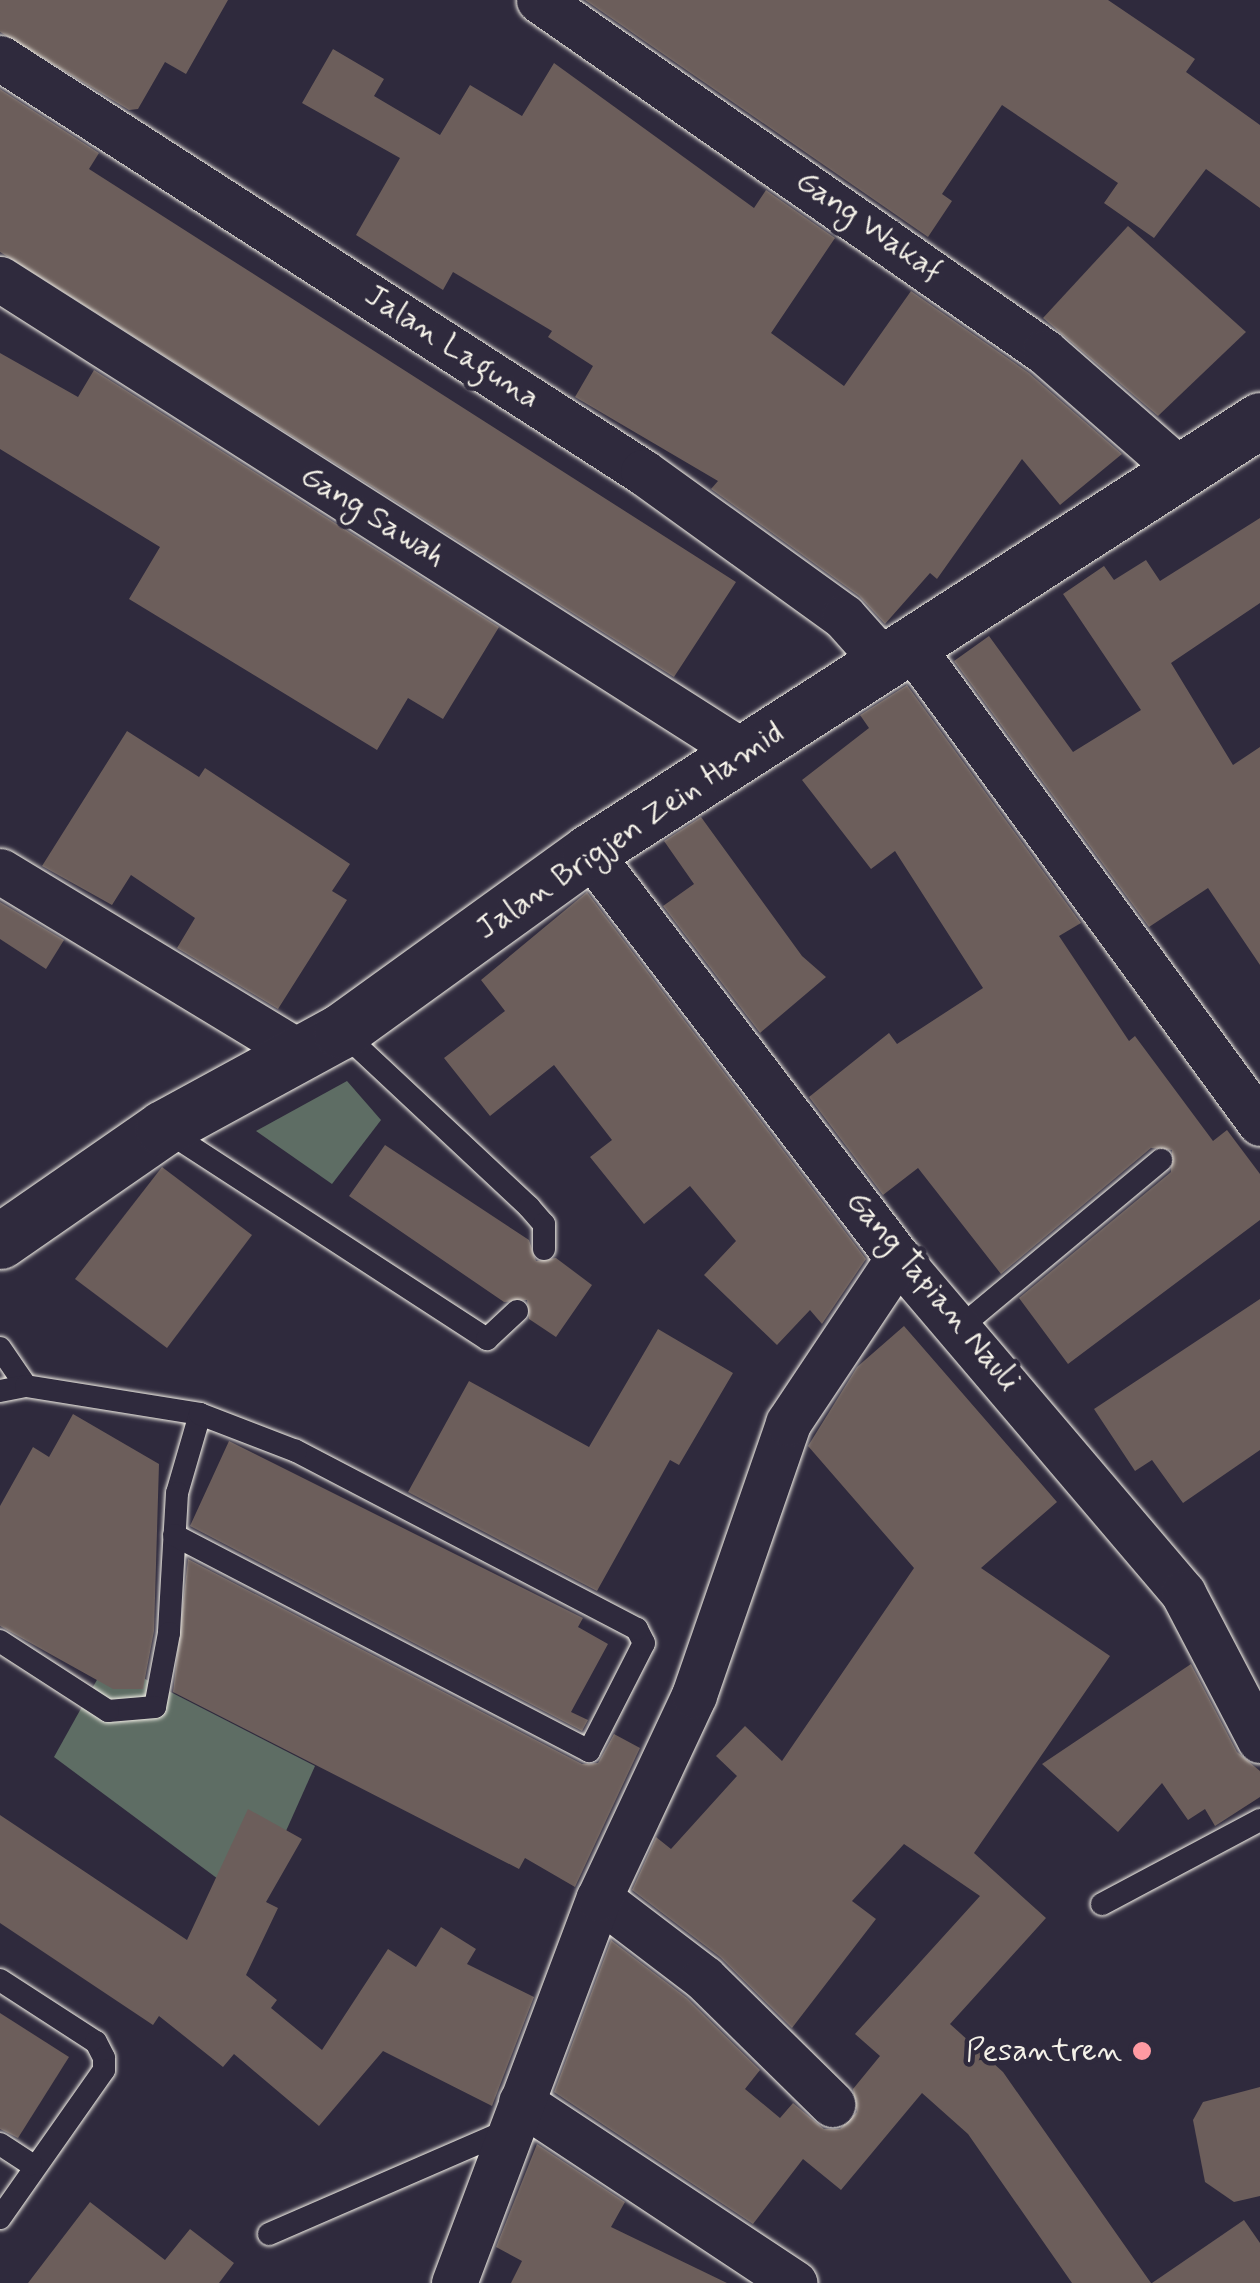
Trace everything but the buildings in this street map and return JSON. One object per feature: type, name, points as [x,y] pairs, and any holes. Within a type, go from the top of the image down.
[{"type":"main road","name":"Jalan Brigjen Zein Hamid","points":[[0,1241],[163,1128],[321,1042],[589,852],[1182,474],[1260,420]]},
{"type":"street","name":"Gang Wakaf","points":[[540,0],[1044,352],[1182,474]]},
{"type":"street","name":"Jalan Laguna","points":[[0,58],[643,472],[898,654],[1260,1123]]},
{"type":"street","name":"Gang Sawah","points":[[0,279],[745,753]]},
{"type":"street","name":"Gang Tapian Nauli","points":[[589,852],[898,1258],[962,1325],[1183,1594],[1260,1740]]},
{"type":"street","points":[[0,871],[321,1042]]},
{"type":"street","points":[[454,2283],[599,1898],[694,1695],[788,1423],[898,1258]]},
{"type":"street","points":[[599,1898],[704,1978],[832,2104]]},
{"type":"street","points":[[518,2115],[794,2283]]},
{"type":"lane","points":[[321,1042],[530,1207],[544,1224],[544,1249]]},
{"type":"lane","points":[[163,1128],[487,1339],[517,1312]]},
{"type":"lane","points":[[962,1325],[1161,1160]]},
{"type":"lane","points":[[0,1348],[26,1386]]},
{"type":"lane","points":[[0,1391],[26,1386],[200,1414],[296,1450],[644,1633],[644,1642],[589,1751],[174,1535]]},
{"type":"lane","points":[[0,1641],[108,1711],[155,1707],[170,1634],[174,1535],[200,1414]]},
{"type":"lane","points":[[1102,1904],[1260,1820]]},
{"type":"lane","points":[[0,1980],[96,2042],[104,2058],[104,2070],[31,2164],[0,2218]]},
{"type":"lane","points":[[270,2234],[518,2115]]},
{"type":"lane","points":[[0,2144],[31,2164]]},
{"type":"green space","points":[[347,1081],[381,1120],[332,1184],[256,1131]]},
{"type":"green space","points":[[108,1660],[315,1766],[253,1905],[54,1757]]},
{"type":"place","name":"Pesantren","points":[[1142,2051]]}]
